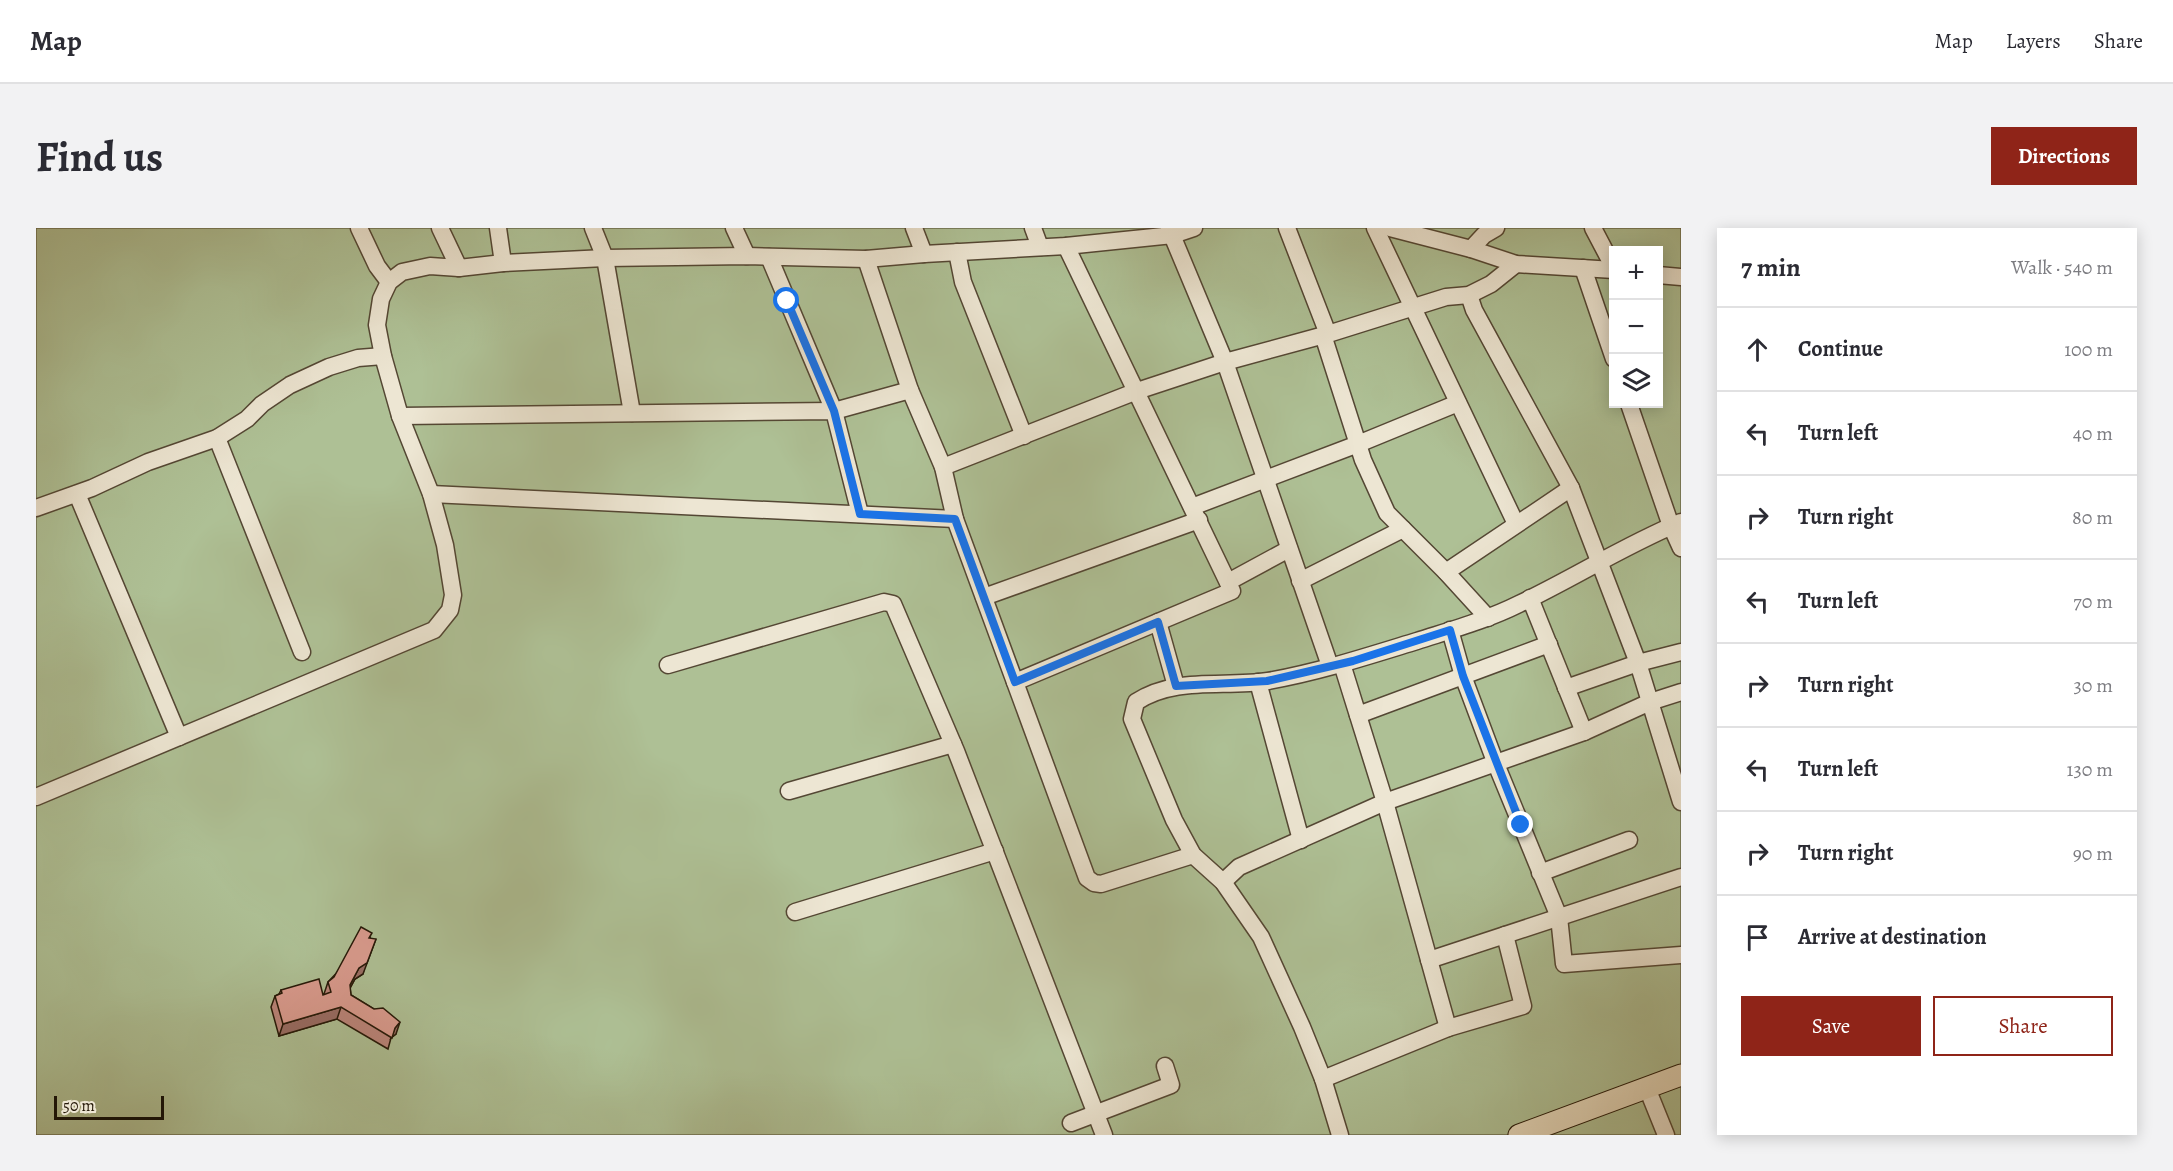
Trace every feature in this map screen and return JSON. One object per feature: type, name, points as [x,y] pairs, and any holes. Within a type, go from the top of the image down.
[{"type":"main road","points":[[1519,1135],[1681,1075]]},
{"type":"street","points":[[359,228],[377,266],[389,282]]},
{"type":"street","points":[[440,228],[459,268]]},
{"type":"street","points":[[498,228],[503,263]]},
{"type":"street","points":[[592,228],[605,258],[632,413]]},
{"type":"street","points":[[734,228],[747,256]]},
{"type":"street","points":[[914,228],[924,254]]},
{"type":"street","points":[[1033,228],[1040,247]]},
{"type":"street","points":[[36,797],[434,630],[450,610],[453,595],[445,545],[431,494],[400,416],[377,325],[381,298],[389,282],[402,272],[430,266],[459,268],[503,263],[605,258],[747,256],[866,259],[1066,246],[1194,228]]},
{"type":"street","points":[[1287,228],[1325,334],[1358,444],[1388,513],[1488,618]]},
{"type":"street","points":[[1374,228],[1516,525]]},
{"type":"street","points":[[1390,228],[1471,249],[1516,264],[1609,269]]},
{"type":"street","points":[[1471,249],[1484,235],[1496,228]]},
{"type":"street","points":[[1593,228],[1609,259]]},
{"type":"street","points":[[1171,231],[1225,362],[1300,581],[1358,715],[1385,802],[1448,1028]]},
{"type":"street","points":[[1015,682],[1232,591],[1066,246]]},
{"type":"street","points":[[957,252],[963,282],[1024,436]]},
{"type":"street","points":[[769,257],[834,411],[860,514]]},
{"type":"street","points":[[866,259],[910,390],[943,467],[955,519],[1087,878],[1094,883],[1101,884],[1193,855]]},
{"type":"street","points":[[943,467],[1137,391],[1225,362],[1446,297],[1469,294],[1491,284],[1516,264]]},
{"type":"street","points":[[1582,268],[1612,354]]},
{"type":"street","points":[[1663,275],[1681,277]]},
{"type":"street","points":[[1469,294],[1474,310],[1571,488],[1638,663],[1680,794]]},
{"type":"street","points":[[36,508],[77,494],[148,462],[217,438],[247,419],[262,404],[290,385],[328,367],[358,358],[383,356]]},
{"type":"street","points":[[400,416],[834,411],[910,390]]},
{"type":"street","points":[[984,597],[1196,514],[1265,478],[1358,444],[1458,403]]},
{"type":"street","points":[[1631,408],[1676,524],[1681,548]]},
{"type":"street","points":[[217,438],[302,652]]},
{"type":"street","points":[[1446,572],[1571,488]]},
{"type":"street","points":[[77,494],[178,737]]},
{"type":"street","points":[[431,494],[955,519]]},
{"type":"street","points":[[1340,1135],[1323,1079],[1261,937],[1223,882],[1193,855],[1174,820],[1132,719],[1136,702],[1146,695],[1176,686],[1258,682],[1336,665],[1488,618],[1635,542],[1676,524]]},
{"type":"street","points":[[1300,581],[1403,529]]},
{"type":"street","points":[[1228,582],[1289,549]]},
{"type":"street","points":[[1530,598],[1584,732]]},
{"type":"street","points":[[668,665],[884,602],[893,604],[953,744],[1104,1135]]},
{"type":"street","points":[[1158,622],[1176,686]]},
{"type":"street","points":[[1450,630],[1463,676],[1496,764],[1559,917],[1564,964],[1681,955]]},
{"type":"street","points":[[1358,715],[1548,644]]},
{"type":"street","points":[[1566,688],[1638,663],[1681,652]]},
{"type":"street","points":[[1258,682],[1302,840]]},
{"type":"street","points":[[1223,882],[1239,867],[1385,802],[1584,732],[1650,702],[1681,692]]},
{"type":"street","points":[[789,791],[953,744]]},
{"type":"street","points":[[1540,873],[1629,840]]},
{"type":"street","points":[[795,912],[995,851]]},
{"type":"street","points":[[1430,960],[1681,877]]},
{"type":"street","points":[[1323,1079],[1448,1028],[1523,1006],[1505,935]]},
{"type":"street","points":[[1071,1123],[1171,1085],[1165,1066]]},
{"type":"street","points":[[1647,1088],[1666,1135]]},
{"type":"green space","points":[[36,228],[1681,228],[1681,1135],[36,1135]]},
{"type":"building","points":[[361,927],[372,933],[369,938],[376,939],[367,963],[359,968],[350,985],[351,995],[374,1009],[383,1008],[400,1022],[392,1038],[341,1007],[283,1024],[275,996],[282,993],[281,990],[319,979],[323,995],[331,992],[328,982],[334,977]]},
{"type":"route","points":[[787,301],[834,411],[860,514],[955,519],[1015,682],[1158,622],[1176,686],[1267,681],[1353,661],[1450,630],[1463,676],[1521,825]]}]
